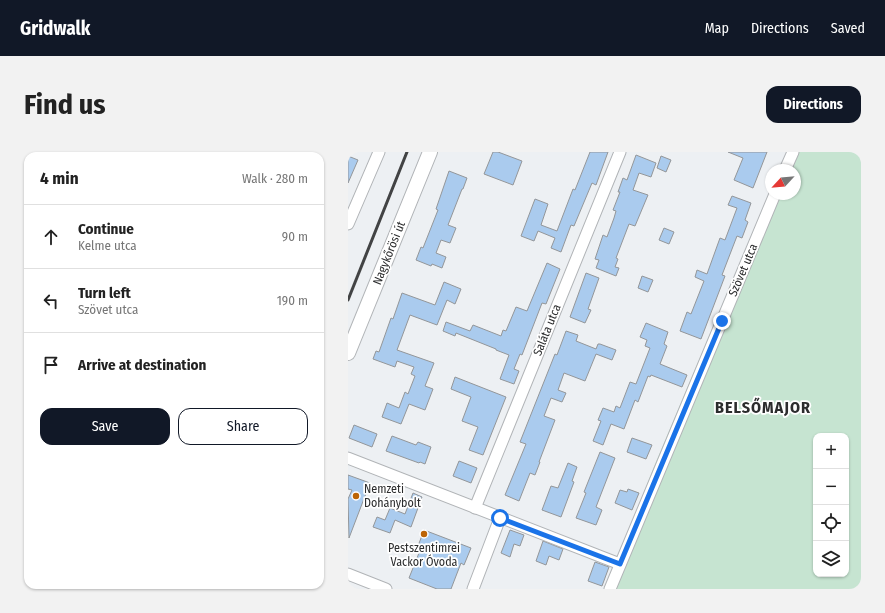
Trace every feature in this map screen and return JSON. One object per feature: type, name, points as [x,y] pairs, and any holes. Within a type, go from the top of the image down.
[{"type":"main road","name":"Nagykőrösi út","points":[[348,353],[430,152]]},
{"type":"street","points":[[348,224],[379,152]]},
{"type":"street","name":"Saláta utca","points":[[475,508],[620,152]]},
{"type":"street","points":[[788,164],[793,152]]},
{"type":"street","name":"Szövet utca","points":[[610,589],[772,200]]},
{"type":"street","points":[[348,458],[620,564]]},
{"type":"street","points":[[473,589],[500,518]]},
{"type":"street","points":[[348,574],[386,589]]},
{"type":"green space","points":[[787,152],[861,152],[861,589],[606,589],[653,469],[766,200],[801,200],[801,164],[782,164]]},
{"type":"building","points":[[493,152],[498,152],[522,161],[513,185],[484,174]]},
{"type":"building","points":[[590,152],[608,152],[596,185],[592,183],[574,226],[571,225],[561,252],[551,248],[555,238],[538,231],[534,241],[521,236],[535,199],[548,204],[541,225],[557,231],[573,189],[575,190]]},
{"type":"building","points":[[728,152],[767,152],[753,188],[734,180],[743,158]]},
{"type":"building","points":[[636,155],[656,163],[651,177],[639,173],[633,190],[648,195],[635,226],[629,224],[616,258],[618,259],[615,267],[619,268],[616,276],[596,268],[599,260],[595,259],[603,235],[607,237],[614,218],[616,211],[613,210],[620,192],[618,192],[623,178],[627,180]]},
{"type":"building","points":[[348,156],[358,160],[348,183]]},
{"type":"building","points":[[661,156],[671,160],[666,172],[657,168]]},
{"type":"building","points":[[449,171],[467,178],[448,225],[456,228],[450,243],[441,240],[436,253],[446,257],[442,268],[432,264],[431,266],[416,260],[421,247],[423,248],[438,210],[436,209]]},
{"type":"building","points":[[732,196],[751,203],[745,220],[748,222],[742,238],[737,236],[722,275],[725,276],[701,339],[680,331],[687,312],[691,314],[704,281],[695,277],[697,270],[707,274],[720,238],[725,240],[737,208],[728,205]]},
{"type":"building","points":[[664,228],[674,232],[669,244],[659,240]]},
{"type":"building","points":[[547,263],[560,269],[546,304],[542,303],[522,355],[520,354],[514,369],[519,371],[514,384],[500,379],[509,355],[456,333],[455,336],[443,331],[446,322],[470,331],[473,325],[501,336],[503,330],[506,331],[516,307],[527,311]]},
{"type":"building","points":[[586,273],[599,278],[588,309],[591,310],[585,323],[570,317]]},
{"type":"building","points":[[642,276],[653,280],[648,292],[638,288]]},
{"type":"building","points":[[444,282],[461,289],[455,304],[447,300],[437,325],[410,315],[397,350],[434,363],[425,386],[433,389],[425,410],[409,404],[401,424],[382,417],[387,403],[399,408],[405,392],[408,394],[415,376],[411,374],[414,367],[397,361],[395,367],[373,359],[376,351],[379,352],[402,293],[435,305]]},
{"type":"building","points":[[646,323],[668,332],[664,344],[667,346],[660,364],[687,375],[682,387],[651,375],[650,377],[648,376],[638,402],[635,400],[624,429],[611,424],[603,445],[593,441],[601,421],[598,420],[603,408],[614,412],[616,406],[620,408],[630,382],[636,384],[650,348],[645,346],[647,340],[640,337]]},
{"type":"building","points":[[566,331],[578,335],[576,341],[596,349],[598,344],[600,344],[616,350],[612,360],[596,354],[585,381],[564,373],[558,390],[566,393],[562,402],[551,398],[544,416],[555,420],[535,475],[530,473],[519,501],[505,495],[526,444],[520,442],[555,354],[557,355]]},
{"type":"building","points":[[455,377],[506,397],[483,455],[469,450],[478,427],[462,421],[471,397],[451,389]]},
{"type":"building","points":[[354,425],[377,434],[372,447],[349,438]]},
{"type":"building","points":[[392,436],[416,445],[418,442],[431,447],[425,464],[386,451]]},
{"type":"building","points":[[632,438],[652,445],[646,459],[627,452]]},
{"type":"building","points":[[600,452],[615,458],[596,507],[602,510],[596,525],[576,518],[586,493],[584,492]]},
{"type":"building","points":[[459,461],[477,468],[471,483],[453,476]]},
{"type":"building","points":[[568,463],[577,467],[572,481],[574,482],[561,517],[542,510],[551,486],[558,488]]},
{"type":"building","points":[[348,475],[370,483],[349,538],[348,499],[352,490],[348,489]]},
{"type":"building","points":[[628,489],[639,493],[632,510],[615,503],[620,490],[627,492]]},
{"type":"building","points":[[413,493],[422,497],[411,527],[395,520],[390,533],[373,527],[377,517],[385,520],[390,508],[405,514]]},
{"type":"building","name":"Pestszentimrei Vackor Óvoda","points":[[424,530],[471,548],[464,565],[461,563],[451,589],[437,589],[409,578],[421,548],[418,546]]},
{"type":"building","points":[[510,530],[524,535],[520,546],[514,544],[510,557],[501,553]]},
{"type":"building","points":[[543,541],[563,549],[559,560],[549,556],[546,565],[536,561]]},
{"type":"building","points":[[595,562],[609,567],[602,586],[588,581]]},
{"type":"railway","points":[[348,300],[407,152]]},
{"type":"place","name":"Nemzeti Dohánybolt","points":[[356,496]]},
{"type":"place","name":"Pestszentimrei Vackor Óvoda","points":[[424,534]]},
{"type":"district","name":"BELSŐMAJOR","points":[[763,407]]},
{"type":"route","points":[[500,518],[620,564],[722,321]]}]
